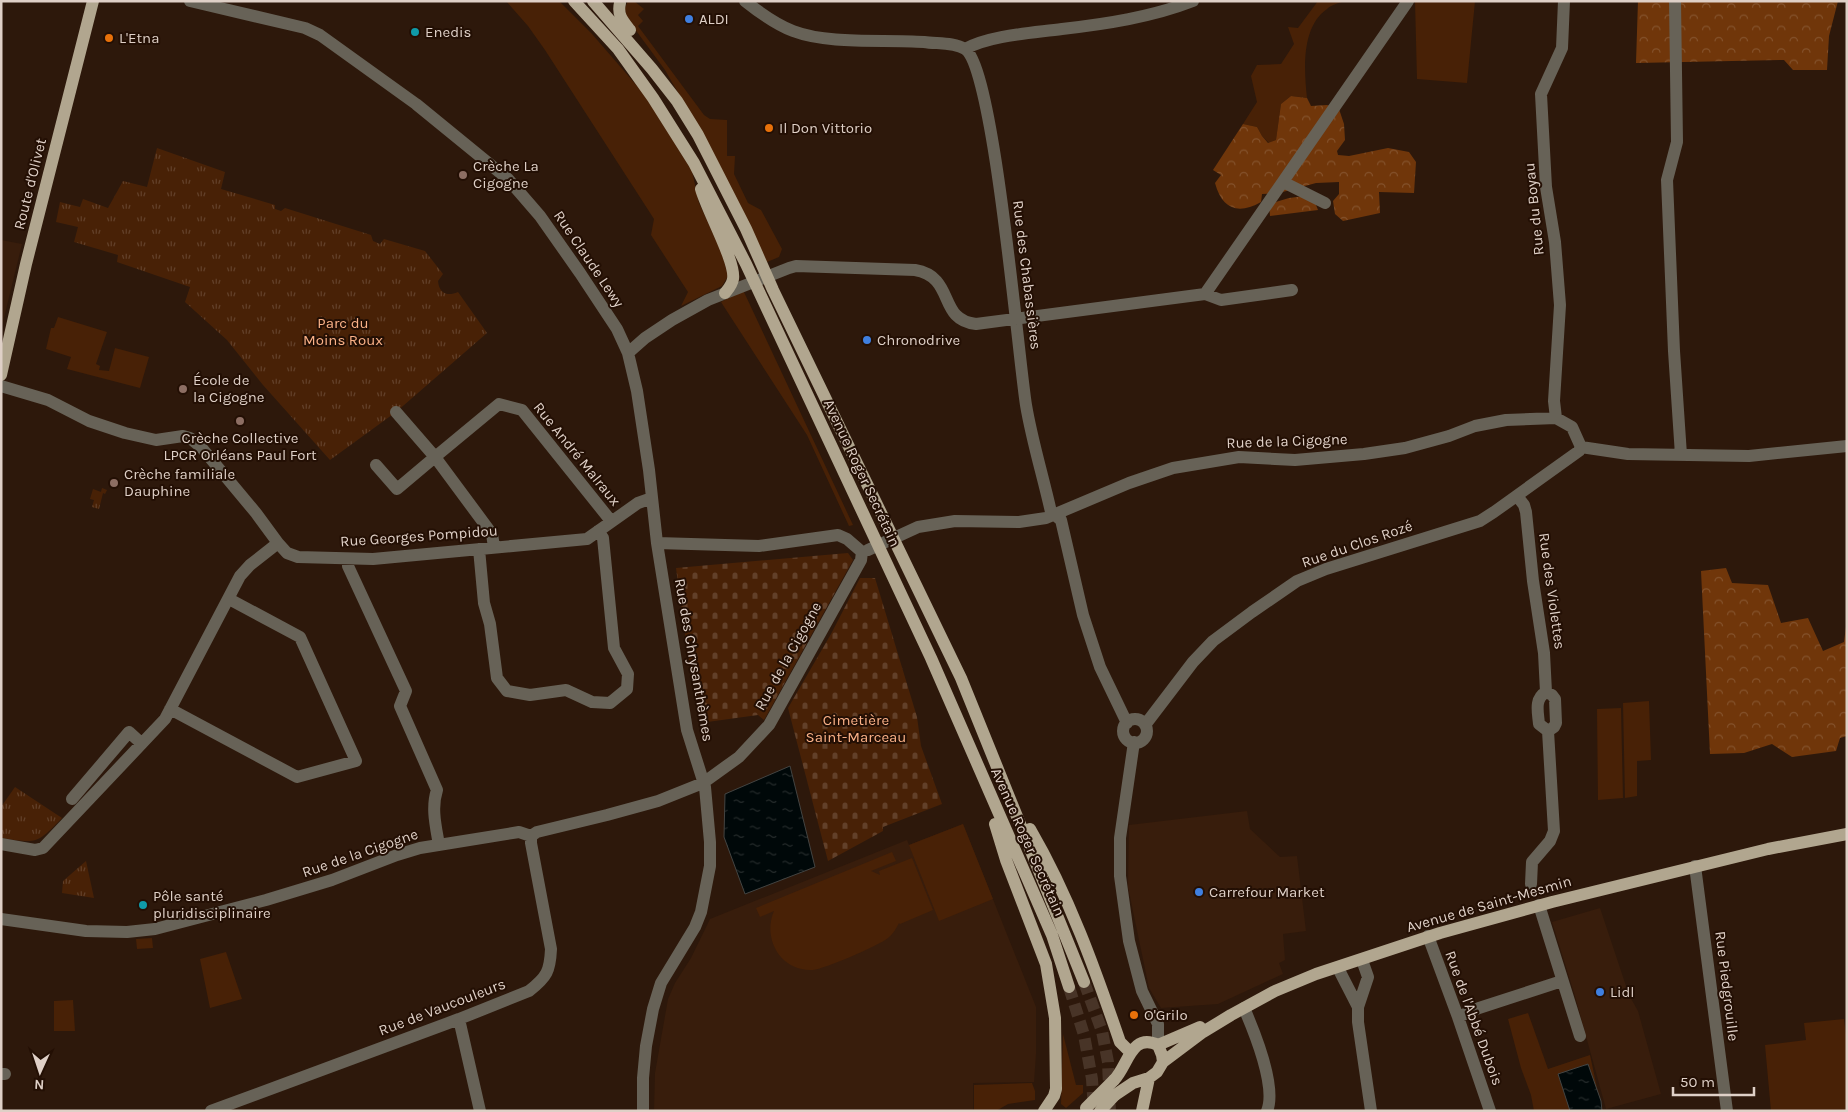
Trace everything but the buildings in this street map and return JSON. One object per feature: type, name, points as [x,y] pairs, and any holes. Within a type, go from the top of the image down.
[{"type":"main road","name":"Route d'Olivet","points":[[1,375],[93,1]]},
{"type":"main road","name":"Avenue Roger Secrétain","points":[[574,1],[618,49],[653,98],[694,163],[754,282],[931,658],[1052,935],[1068,987]]},
{"type":"main road","name":"Avenue Roger Secrétain","points":[[593,1],[652,68],[677,101],[698,135],[733,203],[961,678],[1084,982]]},
{"type":"main road","points":[[620,3],[618,10],[620,18],[659,68],[677,101]]},
{"type":"main road","points":[[694,163],[705,204],[729,259],[733,273],[731,286],[725,293]]},
{"type":"main road","points":[[982,778],[1006,860],[1046,964],[1056,1018],[1056,1071],[1054,1096],[1044,1111]]},
{"type":"main road","points":[[1008,793],[1043,852],[1090,954],[1120,1042],[1130,1052]]},
{"type":"main road","name":"Avenue de Saint-Mesmin","points":[[1100,1111],[1115,1095],[1133,1083],[1150,1078],[1158,1072],[1163,1062],[1203,1032],[1275,991],[1428,936],[1539,905],[1694,866],[1847,834]]},
{"type":"main road","points":[[1085,1110],[1121,1072],[1130,1052],[1140,1044],[1148,1042],[1158,1045],[1231,1015]]},
{"type":"main road","points":[[1158,1045],[1163,1062]]},
{"type":"main road","points":[[1142,1111],[1150,1078]]},
{"type":"street","name":"Rue Claude Lewy","points":[[190,1],[287,24],[320,35],[416,104],[508,179],[540,216],[617,329],[628,352],[637,390],[649,470],[657,543]]},
{"type":"street","points":[[745,1],[774,22],[806,36],[829,39],[954,45],[965,49],[983,41],[1080,27],[1168,11],[1193,1]]},
{"type":"street","points":[[1205,294],[1408,1]]},
{"type":"street","name":"Rue du Boyau","points":[[1556,418],[1554,401],[1560,305],[1555,242],[1546,187],[1541,94],[1562,48],[1564,1]]},
{"type":"street","points":[[1674,1],[1677,142],[1668,180],[1674,351],[1681,455]]},
{"type":"street","name":"Rue des Chabassières","points":[[965,49],[974,60],[991,124],[1028,411],[1050,512],[1061,520],[1083,615],[1100,667],[1127,722]]},
{"type":"street","points":[[1283,182],[1325,203]]},
{"type":"street","points":[[628,352],[672,320],[708,300],[796,266],[920,271],[933,276],[939,282],[958,319],[976,324],[1205,294],[1221,300],[1292,290]]},
{"type":"street","name":"Rue Georges Pompidou","points":[[1,386],[48,400],[72,413],[124,433],[151,440],[178,436],[190,438],[201,447],[287,553],[298,558],[372,559],[587,539],[638,502],[652,498]]},
{"type":"street","name":"Rue André Malraux","points":[[435,457],[499,404],[522,410],[611,521]]},
{"type":"street","points":[[396,412],[435,457],[492,534],[494,547]]},
{"type":"street","points":[[1556,418],[1572,426],[1581,447],[1628,454],[1748,456],[1847,446]]},
{"type":"street","name":"Rue de la Cigogne","points":[[1,919],[86,930],[127,932],[155,929],[266,900],[332,880],[420,848],[519,832],[531,836],[537,832],[658,801],[703,782],[739,757],[769,725],[861,560],[862,552],[918,527],[946,523],[1019,522],[1055,515],[1129,483],[1173,468],[1239,457],[1295,460],[1364,454],[1406,448],[1449,436],[1475,426],[1506,420],[1556,418]]},
{"type":"street","name":"Rue du Clos Rozé","points":[[1145,725],[1193,662],[1213,641],[1297,582],[1326,569],[1480,521],[1518,496],[1579,451],[1581,447]]},
{"type":"street","points":[[376,465],[397,489],[435,457]]},
{"type":"street","name":"Rue des Violettes","points":[[1518,496],[1526,512],[1533,581],[1544,653],[1546,692],[1552,695],[1555,700],[1556,723],[1548,731],[1554,831],[1550,841],[1532,862],[1531,884]]},
{"type":"street","points":[[479,549],[484,603],[490,624],[497,678],[508,691],[530,694],[566,690],[592,702],[610,703],[627,689],[628,674],[614,648],[603,538],[598,531]]},
{"type":"street","points":[[657,543],[759,546],[838,535],[847,539],[862,552]]},
{"type":"street","points":[[1,844],[35,850],[43,848],[165,719],[240,576],[250,565],[278,543]]},
{"type":"street","name":"Rue des Chrysanthèmes","points":[[642,1111],[646,1046],[656,998],[661,983],[695,927],[701,912],[710,866],[709,816],[703,782],[687,730],[657,543]]},
{"type":"street","points":[[348,559],[348,566],[406,691],[400,706],[437,790],[434,799],[434,815],[439,845]]},
{"type":"street","points":[[170,709],[298,778],[356,760],[300,637],[229,599]]},
{"type":"street","points":[[1137,719],[1145,725],[1147,732],[1143,740],[1134,742],[1127,739],[1124,735],[1124,727],[1127,722],[1137,719]]},
{"type":"street","points":[[72,799],[129,732],[141,744]]},
{"type":"street","points":[[1134,742],[1120,838],[1120,876],[1129,941],[1142,991],[1158,1024],[1158,1045]]},
{"type":"street","name":"Rue de Vaucouleurs","points":[[211,1111],[236,1106],[529,991],[547,974],[550,965],[551,949],[531,836]]},
{"type":"street","name":"Rue Piedgrouille","points":[[1694,866],[1727,1111]]},
{"type":"street","points":[[1539,905],[1580,1036]]},
{"type":"street","name":"Rue de l'Abbé Dubois","points":[[1428,936],[1490,1111]]},
{"type":"street","points":[[1362,960],[1368,977],[1358,1008],[1358,1022],[1372,1111]]},
{"type":"street","points":[[1338,968],[1358,1008]]},
{"type":"street","points":[[1458,1017],[1479,1008],[1562,981]]},
{"type":"street","points":[[1244,1008],[1270,1084],[1270,1104],[1267,1111]]},
{"type":"street","points":[[459,1019],[480,1111]]},
{"type":"shaded area","points":[[1,240],[22,244],[1,330]]},
{"type":"shaded area","points":[[1247,811],[1250,829],[1280,857],[1297,856],[1306,931],[1283,934],[1285,960],[1279,963],[1283,974],[1218,1004],[1161,1008],[1149,988],[1128,887],[1129,825]]},
{"type":"shaded area","points":[[963,824],[1036,1007],[1034,1082],[973,1083],[973,1111],[654,1111],[655,1073],[668,999],[710,919],[907,840],[909,845]]},
{"type":"shaded area","points":[[1600,908],[1629,995],[1638,1011],[1661,1094],[1606,1109],[1575,996],[1552,922]]},
{"type":"green space","points":[[506,1],[559,1],[592,34],[644,94],[692,171],[699,203],[722,253],[728,276],[722,286],[681,306],[688,292],[651,235],[654,219],[545,50],[528,26]]},
{"type":"green space","points":[[628,1],[634,1],[644,9],[638,15],[643,21],[638,26],[704,115],[710,119],[727,120],[727,156],[735,156],[734,174],[748,203],[761,210],[782,249],[779,257],[767,262],[699,129],[665,70],[626,17],[625,8]]},
{"type":"green space","points":[[1318,1],[1345,1],[1329,8],[1312,27],[1308,38],[1305,62],[1307,98],[1291,96],[1281,104],[1276,140],[1269,143],[1257,127],[1243,124],[1257,102],[1251,76],[1257,65],[1281,64],[1294,44],[1288,27],[1298,28]]},
{"type":"green space","points":[[1415,1],[1475,1],[1467,83],[1417,79]]},
{"type":"green space","points":[[1638,1],[1838,1],[1829,36],[1827,70],[1793,70],[1784,60],[1636,63]]},
{"type":"green space","points":[[1291,96],[1307,98],[1311,106],[1327,105],[1339,109],[1344,124],[1345,140],[1337,151],[1338,155],[1349,156],[1388,148],[1409,152],[1416,162],[1414,193],[1379,192],[1380,213],[1343,221],[1335,214],[1333,201],[1339,194],[1339,182],[1316,183],[1279,193],[1262,194],[1261,202],[1245,208],[1238,209],[1227,204],[1218,192],[1215,183],[1221,175],[1213,170],[1243,124],[1257,127],[1268,143],[1276,140],[1281,104]]},
{"type":"green space","name":"Parc du Moins Roux","points":[[157,148],[225,172],[221,189],[275,205],[275,209],[281,211],[285,208],[371,235],[373,241],[380,244],[384,239],[425,251],[443,274],[438,281],[442,291],[447,294],[458,292],[487,333],[396,412],[330,460],[263,385],[227,340],[185,302],[190,287],[117,262],[118,255],[74,242],[78,227],[56,222],[60,202],[80,207],[83,199],[108,208],[123,181],[147,187]]},
{"type":"green space","points":[[1312,195],[1318,210],[1270,216],[1269,204],[1289,198]]},
{"type":"green space","points":[[743,290],[853,525],[849,526],[807,435],[721,302]]},
{"type":"green space","points":[[58,317],[107,332],[96,364],[100,366],[99,370],[109,371],[115,348],[149,357],[140,388],[67,369],[71,357],[46,349],[51,328],[54,328]]},
{"type":"green space","points":[[102,488],[107,490],[105,494],[103,493],[99,509],[92,507],[94,500],[90,499],[93,489],[101,492]]},
{"type":"green space","name":"Cimetière Saint-Marceau","points":[[848,553],[853,560],[764,720],[758,715],[700,723],[687,649],[676,568]]},
{"type":"green space","points":[[1726,568],[1732,583],[1768,585],[1781,623],[1808,618],[1823,651],[1844,642],[1847,619],[1847,736],[1840,738],[1836,751],[1792,757],[1772,744],[1744,753],[1710,754],[1701,571]]},
{"type":"green space","name":"Cimetière Saint-Marceau","points":[[860,578],[875,578],[917,717],[921,746],[942,804],[883,827],[883,831],[828,861],[788,708],[831,634]]},
{"type":"green space","points":[[1649,701],[1651,760],[1637,761],[1637,796],[1625,798],[1623,703]]},
{"type":"green space","points":[[1621,708],[1623,798],[1598,800],[1597,709]]},
{"type":"green space","points":[[15,787],[62,818],[41,838],[22,841],[1,838],[1,807]]},
{"type":"green space","points":[[963,824],[993,899],[939,921],[909,845]]},
{"type":"green space","points":[[892,852],[896,861],[871,871],[880,875],[879,871],[912,858],[933,910],[899,923],[891,935],[882,942],[828,966],[813,970],[802,969],[792,966],[783,960],[777,952],[771,932],[774,911],[760,917],[756,908]]},
{"type":"green space","points":[[86,861],[94,898],[62,893],[63,881]]},
{"type":"green space","points":[[152,938],[153,948],[137,949],[136,939]]},
{"type":"green space","points":[[226,952],[242,999],[210,1008],[200,959]]},
{"type":"green space","points":[[73,1000],[75,1031],[54,1031],[54,1001]]},
{"type":"green space","points":[[1528,1013],[1548,1069],[1590,1055],[1602,1111],[1534,1111],[1508,1019]]},
{"type":"green space","points":[[1844,1019],[1847,1042],[1847,1111],[1771,1111],[1765,1045],[1806,1040],[1804,1023]]},
{"type":"green space","points":[[1063,1034],[1076,1085],[1083,1085],[1083,1093],[1066,1108],[1061,1104]]},
{"type":"green space","points":[[1032,1083],[1035,1091],[1035,1100],[1008,1104],[996,1111],[974,1111],[974,1085]]},
{"type":"water","points":[[790,766],[815,867],[745,894],[724,837],[725,794]]},
{"type":"water","points":[[1588,1064],[1601,1101],[1602,1111],[1570,1111],[1558,1074]]},
{"type":"tunnel","points":[[1084,982],[1102,1031],[1108,1062],[1110,1111]]},
{"type":"tunnel","points":[[1069,987],[1084,1035],[1092,1079],[1094,1111]]},
{"type":"place","name":"ALDI","points":[[689,19]]},
{"type":"place","name":"Enedis","points":[[415,32]]},
{"type":"place","name":"L'Etna","points":[[109,38]]},
{"type":"place","name":"Il Don Vittorio","points":[[769,128]]},
{"type":"place","name":"Crèche La Cigogne","points":[[463,175]]},
{"type":"place","name":"Chronodrive","points":[[867,340]]},
{"type":"place","name":"École de la Cigogne","points":[[183,389]]},
{"type":"place","name":"Crèche Collective LPCR Orléans Paul Fort","points":[[240,421]]},
{"type":"place","name":"Crèche familiale Dauphine","points":[[114,483]]},
{"type":"place","name":"Carrefour Market","points":[[1199,892]]},
{"type":"place","name":"Pôle santé pluridisciplinaire","points":[[143,905]]},
{"type":"place","name":"Lidl","points":[[1600,992]]},
{"type":"place","name":"O'Grilo","points":[[1134,1015]]}]
